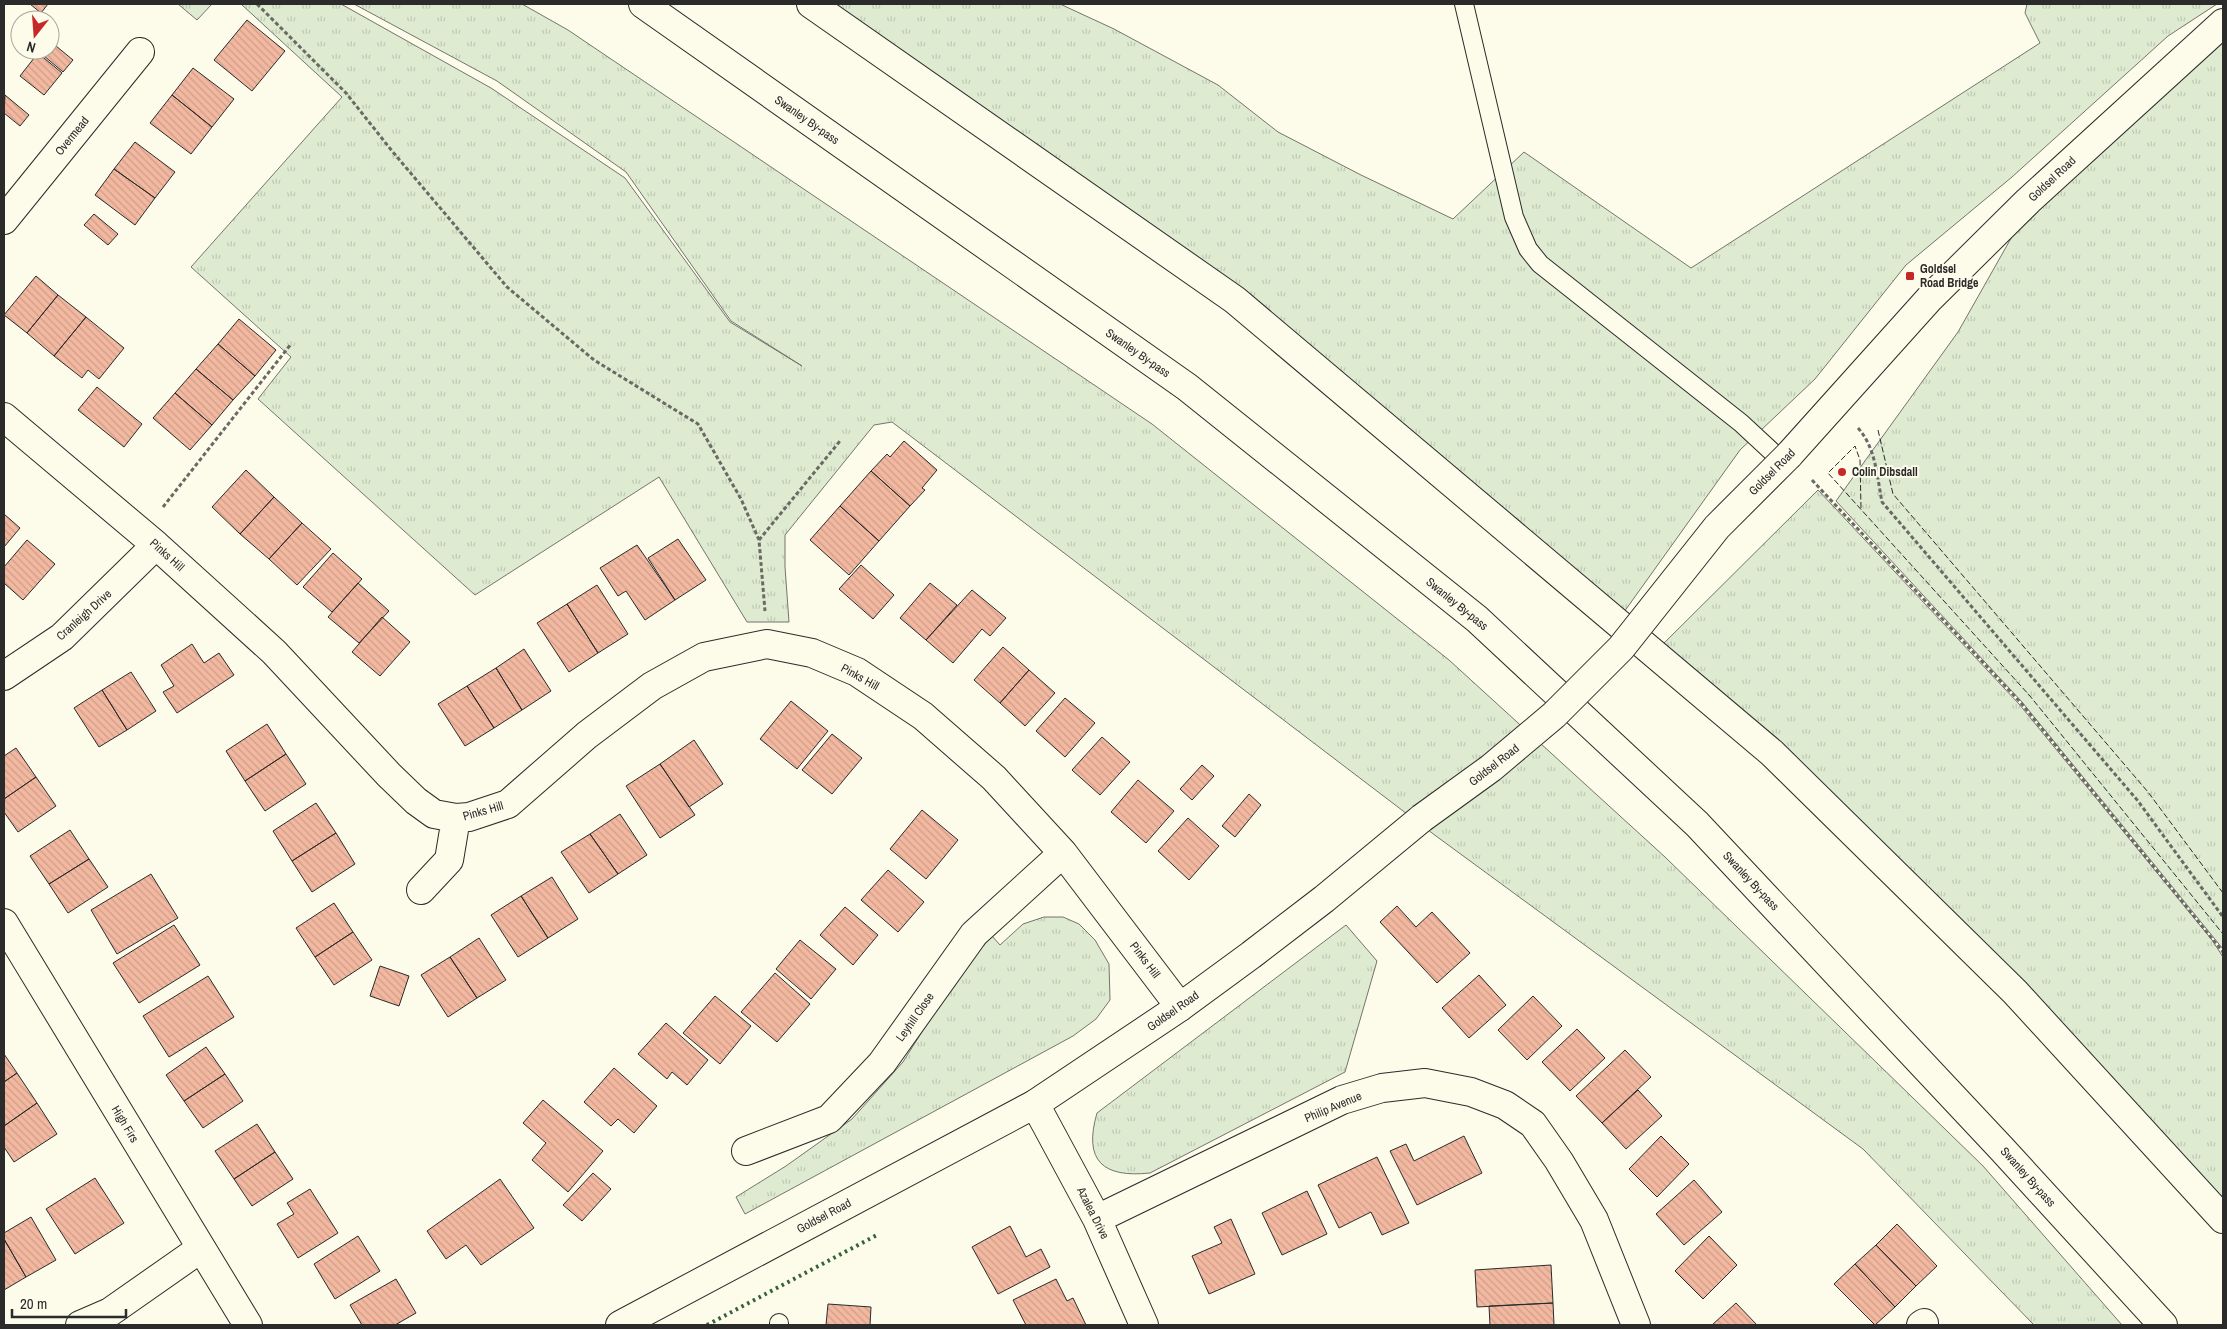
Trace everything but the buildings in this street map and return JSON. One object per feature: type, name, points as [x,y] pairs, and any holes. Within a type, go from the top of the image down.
[{"type":"main road","name":"Swanley By-pass","points":[[644,4],[1186,387],[1477,619],[1697,824],[2001,1148],[2163,1325]]},
{"type":"main road","points":[[811,4],[1235,300],[1772,753],[2015,992],[2223,1219]]},
{"type":"main road","name":"Goldsel Road","points":[[620,1325],[1035,1104],[1180,1007],[1324,899],[1422,818],[1491,768],[1554,715],[1621,648],[1717,527],[1786,459],[1930,298],[2028,201],[2223,23]]},
{"type":"main road","name":"Overmead","points":[[4,220],[140,52]]},
{"type":"main road","name":"Pinks Hill","points":[[4,417],[150,539],[274,652],[389,775],[416,801],[434,814],[456,818],[469,817],[508,804],[588,735],[652,686],[704,657],[767,644],[812,653],[857,672],[923,716],[994,778],[1063,853],[1180,1007]]},
{"type":"main road","name":"Cranleigh Drive","points":[[4,676],[62,637],[150,539]]},
{"type":"main road","name":"Pinks Hill","points":[[421,890],[449,860],[456,818]]},
{"type":"main road","name":"Leyhill Close","points":[[746,1151],[829,1118],[882,1063],[974,934],[1063,853]]},
{"type":"main road","name":"High Firs","points":[[4,923],[200,1249],[248,1325]]},
{"type":"main road","name":"Philip Avenue","points":[[1097,1218],[1342,1100],[1382,1088],[1425,1083],[1471,1092],[1505,1105],[1533,1124],[1559,1162],[1594,1220],[1636,1325]]},
{"type":"main road","name":"Azalea Drive","points":[[1035,1104],[1097,1218],[1144,1325]]},
{"type":"main road","points":[[80,1325],[110,1312],[200,1249]]},
{"type":"lane","points":[[1464,4],[1514,217],[1528,249],[1540,264],[1786,459]]},
{"type":"path","points":[[257,4],[346,93],[392,151],[507,287],[594,360],[698,424],[741,499],[759,540],[767,644]]},
{"type":"path","points":[[150,539],[291,344]]},
{"type":"path","points":[[1836,403],[1867,438],[1873,456],[1882,502],[2138,801],[2223,917]]},
{"type":"path","points":[[759,540],[840,441]]},
{"type":"path","points":[[1786,459],[2021,703],[2223,952]]},
{"type":"green space","points":[[178,4],[212,4],[197,20]]},
{"type":"green space","points":[[241,4],[341,4],[491,88],[625,178],[730,322],[802,366],[731,321],[626,172],[497,81],[354,4],[522,4],[568,30],[1152,424],[1449,660],[1665,857],[1983,1166],[2122,1325],[2034,1325],[1863,1149],[1436,836],[892,422],[874,425],[785,535],[789,622],[747,622],[659,477],[475,595],[258,399],[291,357],[191,267],[342,97]]},
{"type":"green space","points":[[815,4],[1060,4],[1114,29],[1218,85],[1278,132],[1361,175],[1453,219],[1524,152],[1691,268],[2040,43],[2025,13],[2027,4],[2217,4],[2168,36],[2012,177],[1906,265],[1815,379],[1740,450],[1619,619],[1236,297]]},
{"type":"green space","points":[[2223,26],[2223,949],[2022,702],[1836,501],[1958,332],[2031,203]]},
{"type":"green space","points":[[1818,490],[2019,704],[2212,940],[2223,957],[2223,1216],[2016,991],[1652,655]]},
{"type":"green space","points":[[1044,917],[1063,917],[1079,924],[1095,940],[1109,964],[1110,1000],[1096,1019],[1073,1036],[745,1214],[736,1197],[786,1166],[852,1119],[903,1062],[962,968],[992,936],[1000,945],[1023,924]]},
{"type":"green space","points":[[1346,925],[1377,961],[1345,1072],[1150,1173],[1134,1174],[1120,1172],[1109,1169],[1101,1163],[1095,1154],[1093,1143],[1093,1130],[1097,1113]]},
{"type":"hedge","points":[[707,1325],[877,1235]]},
{"type":"fence","points":[[1878,430],[1893,494],[2148,792],[2223,893]]},
{"type":"fence","points":[[1861,508],[1860,460],[1855,446],[1828,473],[2030,696],[2223,934]]},
{"type":"place","name":"Goldsel Road Bridge","points":[[1910,276]]},
{"type":"place","name":"Colin Dibsdall","points":[[1842,472]]}]
